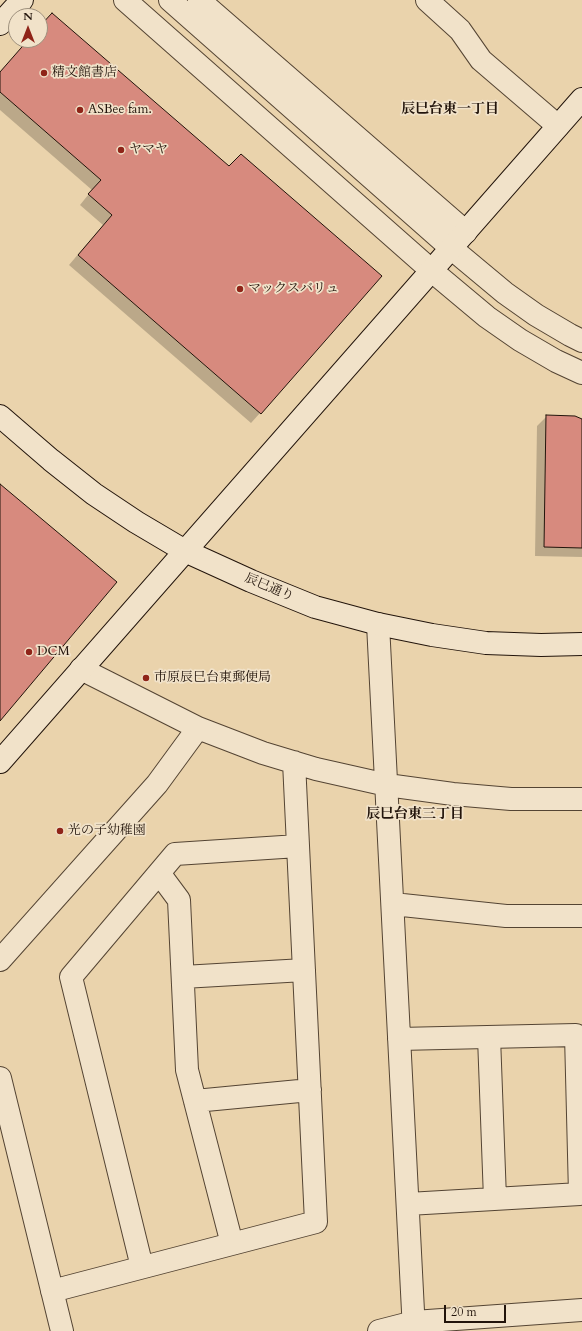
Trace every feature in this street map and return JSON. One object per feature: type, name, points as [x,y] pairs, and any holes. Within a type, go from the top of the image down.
[{"type":"street","points":[[0,24],[22,0]]},
{"type":"street","points":[[125,0],[432,271],[487,317],[520,340],[556,361],[582,373]]},
{"type":"street","points":[[170,0],[451,248],[505,293],[536,315],[570,335],[582,340]]},
{"type":"street","points":[[427,0],[460,30],[481,60],[558,126]]},
{"type":"street","points":[[208,3],[466,232]]},
{"type":"street","points":[[252,112],[271,89]]},
{"type":"street","points":[[0,762],[582,99]]},
{"type":"street","name":"辰巳通り","points":[[0,416],[51,460],[94,494],[136,522],[185,551],[315,608],[378,624],[432,635],[486,643],[541,645],[582,644]]},
{"type":"street","points":[[378,624],[414,1326]]},
{"type":"street","points":[[81,669],[198,728],[263,753],[316,769],[387,785],[453,794],[510,799],[582,799]]},
{"type":"street","points":[[0,960],[157,784],[198,728]]},
{"type":"street","points":[[52,1291],[316,1222],[294,762]]},
{"type":"street","points":[[142,1267],[71,977],[175,854],[298,846]]},
{"type":"street","points":[[159,873],[179,900],[187,1070],[232,1244]]},
{"type":"street","points":[[393,904],[506,916],[582,916]]},
{"type":"street","points":[[183,977],[304,970]]},
{"type":"street","points":[[399,1039],[576,1035],[580,1194],[408,1204]]},
{"type":"street","points":[[489,1037],[495,1199]]},
{"type":"street","points":[[0,1078],[62,1331]]},
{"type":"street","points":[[195,1101],[310,1090]]},
{"type":"street","points":[[379,1331],[414,1326],[582,1310]]},
{"type":"building","points":[[52,13],[229,166],[241,154],[382,276],[261,414],[78,255],[112,215],[88,194],[101,180],[0,92],[0,72],[21,48],[48,48],[48,17]]},
{"type":"building","points":[[546,415],[575,416],[582,419],[582,548],[544,547]]},
{"type":"building","name":"DCM","points":[[0,484],[117,582],[0,721]]},
{"type":"place","name":"精文館書店","points":[[44,73]]},
{"type":"place","name":"ASBee fam.","points":[[80,110]]},
{"type":"place","name":"ヤマヤ","points":[[121,150]]},
{"type":"place","name":"マックスバリュ","points":[[240,289]]},
{"type":"place","name":"DCM","points":[[29,652]]},
{"type":"place","name":"市原辰巳台東郵便局","points":[[146,678]]},
{"type":"place","name":"光の子幼稚園","points":[[60,831]]},
{"type":"district","name":"辰巳台東一丁目","points":[[450,110]]},
{"type":"district","name":"辰巳台東三丁目","points":[[415,815]]}]
